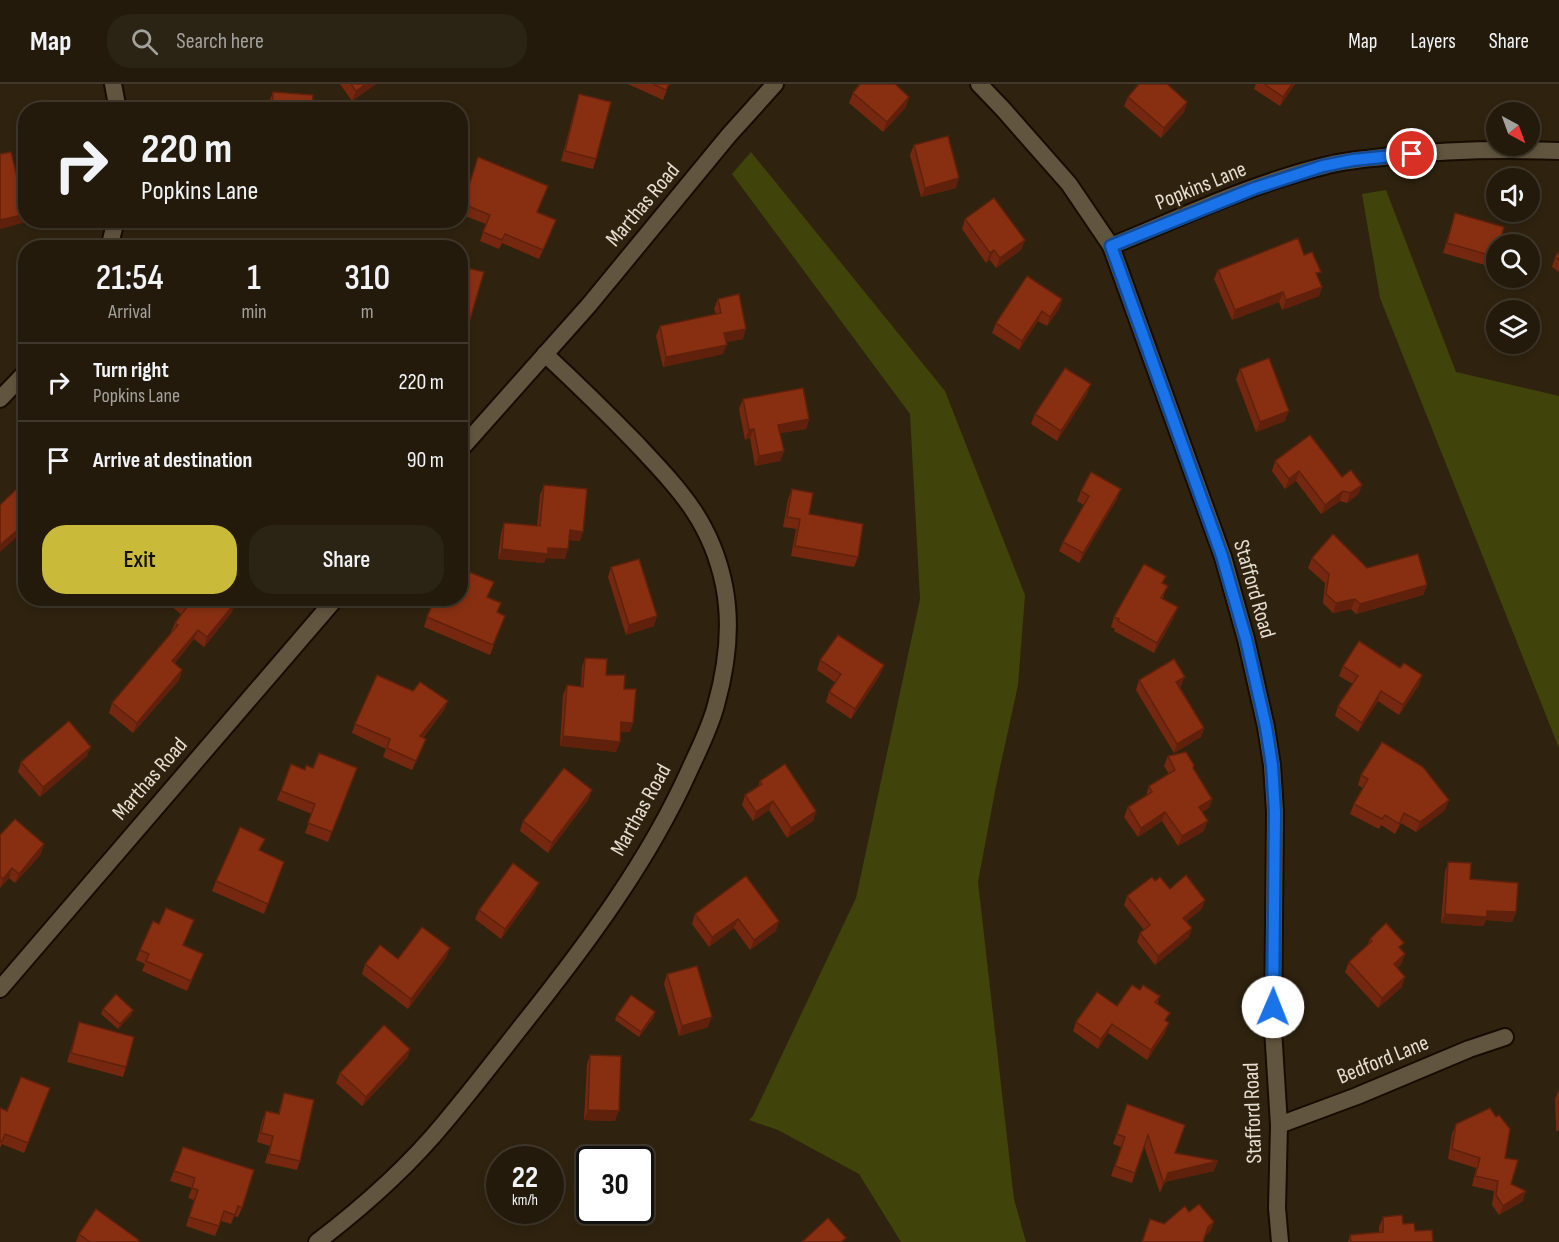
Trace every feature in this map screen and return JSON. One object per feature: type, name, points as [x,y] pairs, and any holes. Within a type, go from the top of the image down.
[{"type":"street","points":[[113,84],[116,102]]},
{"type":"street","name":"Marthas Road","points":[[468,441],[589,305],[729,135],[775,84]]},
{"type":"street","name":"Stafford Road","points":[[979,84],[1069,184],[1111,246],[1222,556],[1246,639],[1266,727],[1272,765],[1275,812],[1273,1029],[1279,1125],[1277,1208],[1280,1242]]},
{"type":"street","name":"Popkins Lane","points":[[1111,246],[1255,188],[1323,166],[1353,160],[1432,152],[1510,149],[1559,151]]},
{"type":"street","name":"Marthas Road","points":[[317,1242],[367,1202],[444,1124],[604,918],[677,797],[704,739],[718,698],[728,640],[728,617],[717,558],[707,534],[680,490],[594,400],[545,354]]},
{"type":"street","points":[[0,399],[18,380]]},
{"type":"street","name":"Marthas Road","points":[[0,989],[329,606]]},
{"type":"street","name":"Bedford Lane","points":[[1279,1125],[1357,1096],[1469,1049],[1505,1037]]},
{"type":"shaded area","points":[[751,152],[945,391],[1025,595],[1018,685],[978,882],[1014,1199],[1026,1242],[901,1242],[859,1174],[778,1130],[749,1120],[753,1116],[856,898],[920,599],[910,414],[732,174]]},
{"type":"shaded area","points":[[1386,190],[1456,372],[1559,396],[1559,748],[1380,298],[1362,194]]},
{"type":"building","points":[[351,84],[366,84],[356,91]]},
{"type":"building","points":[[653,84],[669,84],[666,90]]},
{"type":"building","points":[[860,84],[895,84],[909,97],[887,122],[853,93]]},
{"type":"building","points":[[1139,84],[1167,84],[1187,102],[1164,128],[1128,97]]},
{"type":"building","points":[[1264,84],[1292,84],[1283,97]]},
{"type":"building","points":[[273,92],[313,95],[313,102],[272,102]]},
{"type":"building","points":[[579,94],[611,102],[596,159],[565,151]]},
{"type":"building","points":[[948,136],[959,178],[925,188],[914,145]]},
{"type":"building","points":[[11,152],[18,181],[18,216],[0,220],[0,154]]},
{"type":"building","points":[[478,157],[548,186],[537,212],[556,220],[543,250],[505,234],[502,240],[483,232],[490,215],[468,206],[468,188]]},
{"type":"building","points":[[994,198],[1025,240],[1000,258],[994,250],[990,253],[965,219]]},
{"type":"building","points":[[1455,213],[1504,227],[1502,234],[1486,234],[1486,254],[1447,243]]},
{"type":"building","points":[[1298,238],[1304,255],[1312,252],[1321,272],[1316,273],[1322,287],[1286,300],[1283,292],[1235,310],[1218,270]]},
{"type":"building","points":[[468,268],[484,272],[468,326]]},
{"type":"building","points":[[1027,276],[1062,299],[1050,317],[1042,311],[1022,341],[996,323]]},
{"type":"building","points":[[739,294],[746,329],[724,333],[727,345],[666,357],[660,326],[721,313],[718,299]]},
{"type":"building","points":[[1269,358],[1289,411],[1260,422],[1240,369]]},
{"type":"building","points":[[1065,368],[1091,384],[1061,431],[1035,414]]},
{"type":"building","points":[[803,388],[809,419],[778,425],[784,451],[759,456],[754,429],[749,430],[743,399]]},
{"type":"building","points":[[1310,435],[1342,477],[1351,470],[1362,485],[1350,493],[1343,491],[1325,505],[1299,471],[1289,479],[1275,461]]},
{"type":"building","points":[[1091,472],[1121,489],[1083,553],[1063,542],[1089,496],[1081,491]]},
{"type":"building","points":[[544,485],[587,489],[583,532],[570,530],[568,549],[548,548],[548,554],[502,549],[504,523],[540,526]]},
{"type":"building","points":[[18,488],[18,530],[0,545],[0,505]]},
{"type":"building","points":[[792,489],[813,493],[809,514],[863,524],[858,557],[795,546],[800,519],[787,517]]},
{"type":"building","points":[[1333,534],[1367,568],[1418,554],[1427,585],[1360,604],[1355,599],[1336,603],[1326,594],[1329,574],[1312,558]]},
{"type":"building","points":[[639,559],[657,616],[629,625],[611,567]]},
{"type":"building","points":[[1144,564],[1166,576],[1162,583],[1168,586],[1161,598],[1178,607],[1157,643],[1114,617]]},
{"type":"building","points":[[468,571],[494,582],[487,597],[501,603],[497,612],[505,616],[493,645],[427,617],[432,606],[468,606]]},
{"type":"building","points":[[233,606],[207,637],[198,630],[172,661],[182,670],[137,723],[112,703],[178,625],[175,623],[187,607]]},
{"type":"building","points":[[838,635],[884,665],[855,709],[829,692],[841,674],[820,660]]},
{"type":"building","points":[[1359,641],[1400,668],[1404,663],[1422,675],[1403,705],[1381,691],[1362,723],[1338,706],[1358,676],[1343,666]]},
{"type":"building","points":[[585,658],[607,659],[606,675],[625,675],[624,689],[636,689],[633,723],[621,722],[620,742],[563,736],[567,685],[583,687]]},
{"type":"building","points":[[1174,659],[1185,677],[1176,682],[1204,728],[1177,744],[1139,680]]},
{"type":"building","points":[[377,675],[413,691],[420,682],[448,701],[420,736],[426,739],[416,761],[387,748],[390,739],[355,724]]},
{"type":"building","points":[[69,721],[91,747],[43,787],[21,762]]},
{"type":"building","points":[[1382,742],[1423,767],[1449,800],[1420,822],[1404,813],[1399,824],[1385,815],[1382,819],[1354,804],[1368,779],[1361,775]]},
{"type":"building","points":[[1186,752],[1212,799],[1199,807],[1208,821],[1182,836],[1165,812],[1141,828],[1128,807],[1152,792],[1149,786],[1175,770],[1168,756]]},
{"type":"building","points":[[319,753],[357,768],[332,832],[308,823],[315,804],[281,791],[291,764],[305,770],[306,765],[313,768]]},
{"type":"building","points":[[785,764],[816,811],[791,828],[773,801],[756,812],[745,795],[762,784],[760,781]]},
{"type":"building","points":[[564,768],[592,790],[552,843],[523,821]]},
{"type":"building","points":[[15,819],[44,844],[19,874],[12,868],[3,879],[0,876],[0,835]]},
{"type":"building","points":[[240,827],[265,839],[259,850],[284,862],[268,904],[216,881]]},
{"type":"building","points":[[1448,862],[1471,863],[1470,879],[1518,883],[1516,912],[1487,911],[1487,917],[1445,914]]},
{"type":"building","points":[[513,863],[539,883],[505,929],[479,910]]},
{"type":"building","points":[[1186,875],[1205,900],[1183,918],[1192,928],[1158,956],[1140,933],[1150,925],[1127,896],[1152,877],[1155,881],[1160,877],[1170,889]]},
{"type":"building","points":[[746,876],[779,921],[754,940],[738,919],[712,937],[695,914]]},
{"type":"building","points":[[166,908],[194,920],[183,945],[203,954],[191,981],[146,961],[149,954],[140,950],[153,921],[159,924]]},
{"type":"building","points":[[1386,923],[1404,943],[1399,947],[1405,954],[1394,964],[1405,977],[1382,998],[1349,962],[1372,941],[1370,939]]},
{"type":"building","points":[[422,927],[450,948],[411,999],[365,964],[380,945],[398,959]]},
{"type":"building","points":[[697,966],[712,1017],[682,1026],[667,974]]},
{"type":"building","points":[[1132,985],[1140,990],[1143,985],[1160,996],[1155,1002],[1170,1013],[1165,1020],[1169,1023],[1151,1050],[1112,1024],[1101,1039],[1076,1022],[1097,992],[1117,1006]]},
{"type":"building","points":[[116,994],[133,1010],[120,1024],[103,1009]]},
{"type":"building","points":[[631,995],[655,1012],[641,1032],[617,1015]]},
{"type":"building","points":[[79,1022],[134,1037],[126,1067],[71,1053]]},
{"type":"building","points":[[384,1025],[410,1049],[366,1097],[340,1073]]},
{"type":"building","points":[[590,1055],[621,1056],[619,1111],[588,1110]]},
{"type":"building","points":[[21,1077],[50,1088],[28,1143],[5,1134],[2,1142],[0,1141],[0,1108],[7,1111]]},
{"type":"building","points":[[284,1093],[314,1100],[300,1161],[269,1154],[273,1136],[261,1133],[266,1111],[279,1114]]},
{"type":"building","points":[[1127,1104],[1185,1125],[1175,1153],[1218,1161],[1168,1173],[1164,1184],[1148,1135],[1135,1173],[1115,1166],[1125,1137],[1117,1134]]},
{"type":"building","points":[[1490,1108],[1496,1117],[1499,1115],[1510,1129],[1505,1158],[1518,1160],[1511,1184],[1526,1191],[1503,1206],[1496,1195],[1498,1181],[1475,1176],[1480,1158],[1452,1149],[1456,1124]]},
{"type":"building","points":[[183,1147],[254,1170],[242,1208],[238,1206],[235,1215],[224,1211],[219,1226],[189,1217],[198,1190],[192,1188],[195,1178],[174,1171]]},
{"type":"building","points":[[1199,1204],[1214,1222],[1208,1227],[1203,1242],[1142,1242],[1150,1219],[1164,1224],[1185,1206],[1189,1212]]},
{"type":"building","points":[[96,1209],[139,1240],[137,1242],[90,1242],[79,1234]]},
{"type":"building","points":[[1402,1215],[1403,1224],[1414,1223],[1415,1231],[1432,1230],[1433,1242],[1351,1242],[1350,1235],[1383,1232],[1383,1217]]},
{"type":"building","points":[[828,1218],[846,1238],[841,1242],[802,1242]]},
{"type":"route","points":[[1273,1007],[1275,812],[1272,765],[1266,727],[1246,639],[1222,556],[1111,246],[1255,188],[1323,166],[1353,160],[1412,154]]}]
